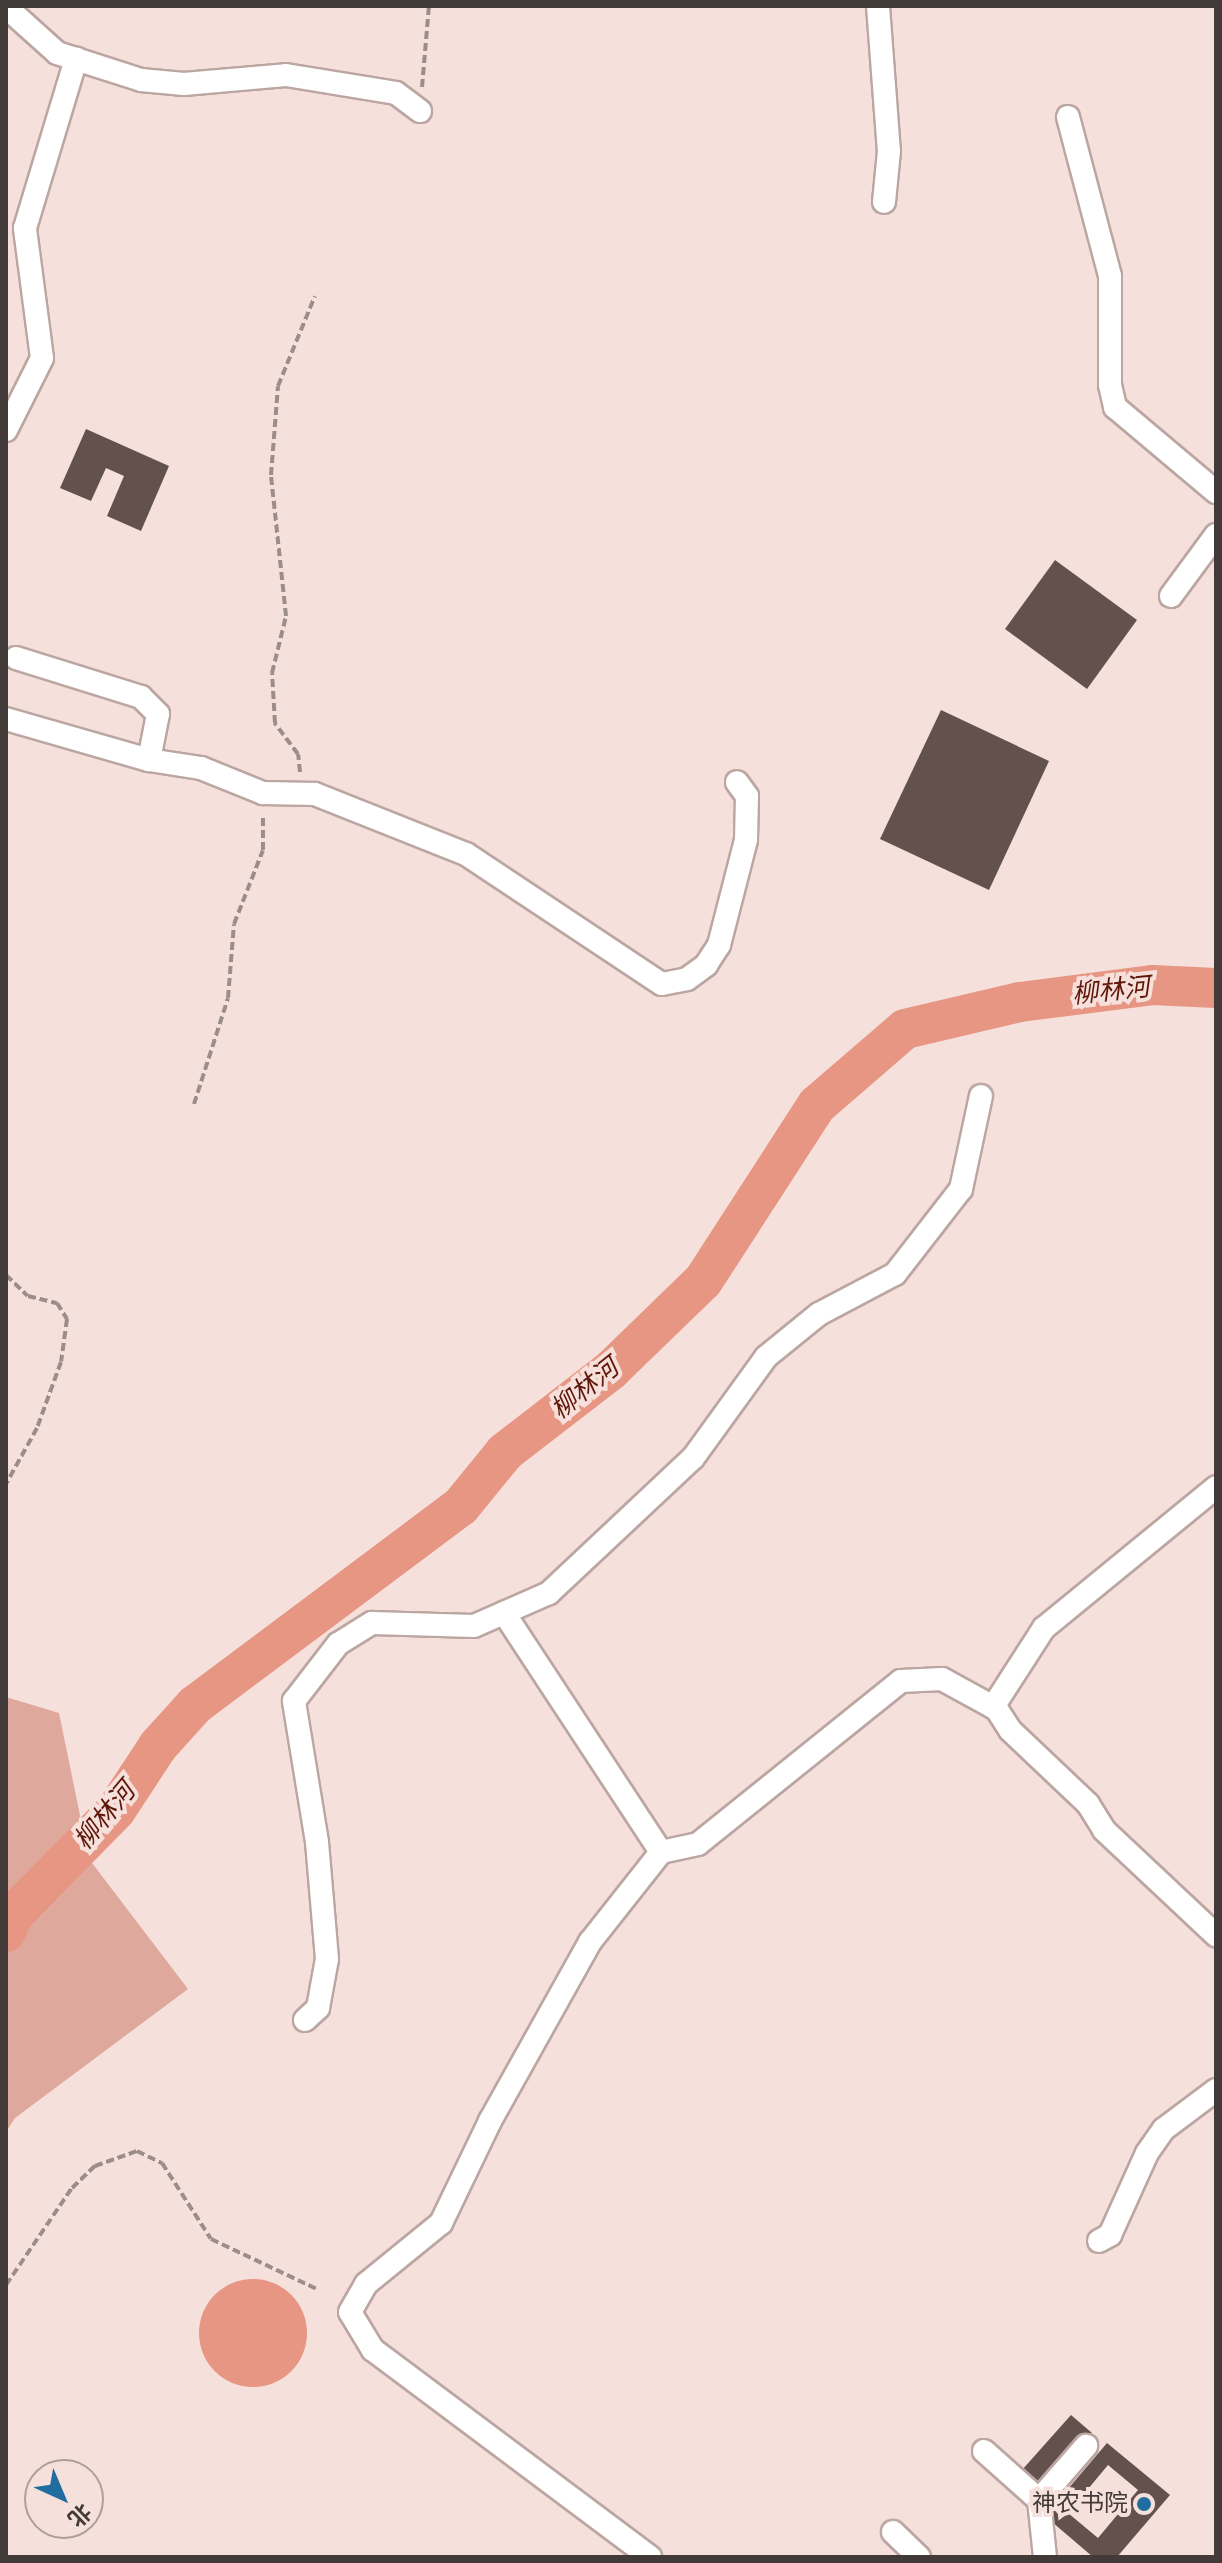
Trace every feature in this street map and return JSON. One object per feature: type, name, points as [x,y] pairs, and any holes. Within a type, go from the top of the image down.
[{"type":"street","points":[[878,6],[889,151],[884,202]]},
{"type":"street","points":[[6,7],[57,53],[141,80],[184,84],[286,75],[396,93],[420,111]]},
{"type":"street","points":[[6,430],[42,358],[25,228],[76,59]]},
{"type":"street","points":[[1068,117],[1110,276],[1115,407],[1216,492]]},
{"type":"street","points":[[1171,596],[1216,535]]},
{"type":"street","points":[[16,658],[141,697],[158,714],[149,760]]},
{"type":"street","points":[[6,719],[149,760],[201,768],[263,793],[315,794],[466,854],[662,984],[687,979],[706,965],[719,945],[746,840],[747,796],[737,782]]},
{"type":"street","points":[[305,2020],[318,2008],[327,1959],[317,1842],[294,1701],[338,1644],[372,1623],[474,1626],[549,1593],[693,1458],[766,1357],[819,1314],[895,1274],[961,1189],[981,1096]]},
{"type":"street","points":[[994,1705],[1044,1628],[1216,1487]]},
{"type":"street","points":[[504,1613],[661,1852]]},
{"type":"street","points":[[650,2557],[373,2350],[350,2312],[366,2284],[441,2223],[490,2121],[590,1942],[661,1852],[698,1844],[901,1681],[942,1679],[994,1705],[1010,1730],[1088,1804],[1104,1830],[1216,1935]]},
{"type":"street","points":[[1099,2241],[1110,2235],[1147,2153],[1164,2129],[1216,2090]]},
{"type":"street","points":[[1039,2500],[1086,2446]]},
{"type":"street","points":[[984,2451],[1039,2500],[1045,2557]]},
{"type":"street","points":[[893,2532],[919,2557]]},
{"type":"path","points":[[420,111],[429,6]]},
{"type":"path","points":[[298,792],[298,754],[275,723],[272,673],[286,616],[271,475],[278,386],[315,296]]},
{"type":"path","points":[[194,1104],[228,998],[234,924],[263,850],[263,793]]},
{"type":"path","points":[[6,1275],[28,1296],[57,1303],[67,1319],[61,1362],[37,1428],[6,1484]]},
{"type":"path","points":[[6,2285],[72,2188],[95,2166],[137,2151],[162,2163],[218,2245],[317,2289]]},
{"type":"shaded area","points":[[6,1697],[59,1713],[89,1859],[188,1989],[15,2118],[6,2132]]},
{"type":"shaded area","points":[[253,2279],[274,2283],[291,2295],[303,2312],[307,2333],[303,2354],[291,2371],[274,2383],[253,2387],[232,2383],[215,2371],[203,2354],[199,2333],[203,2312],[215,2295],[232,2283]]},
{"type":"building","points":[[86,429],[169,466],[141,531],[107,516],[124,476],[106,468],[91,501],[60,488]]},
{"type":"building","points":[[1055,560],[1137,620],[1087,689],[1005,629]]},
{"type":"building","points":[[941,710],[1049,761],[989,890],[880,839]]},
{"type":"building","points":[[1071,2415],[1092,2433],[1043,2488],[1022,2470]]},
{"type":"building","name":"神农书院","points":[[1107,2443],[1170,2495],[1117,2557],[1093,2557],[1045,2516]],"holes":[[[1108,2465],[1138,2490],[1098,2538],[1068,2513]]]},
{"type":"waterway","name":"柳林河","points":[[6,1932],[12,1916],[116,1810],[158,1746],[195,1705],[461,1506],[505,1452],[611,1370],[703,1281],[817,1105],[905,1029],[1020,1002],[1152,985],[1216,988]]},
{"type":"place","name":"神农书院","points":[[1144,2504]]}]
